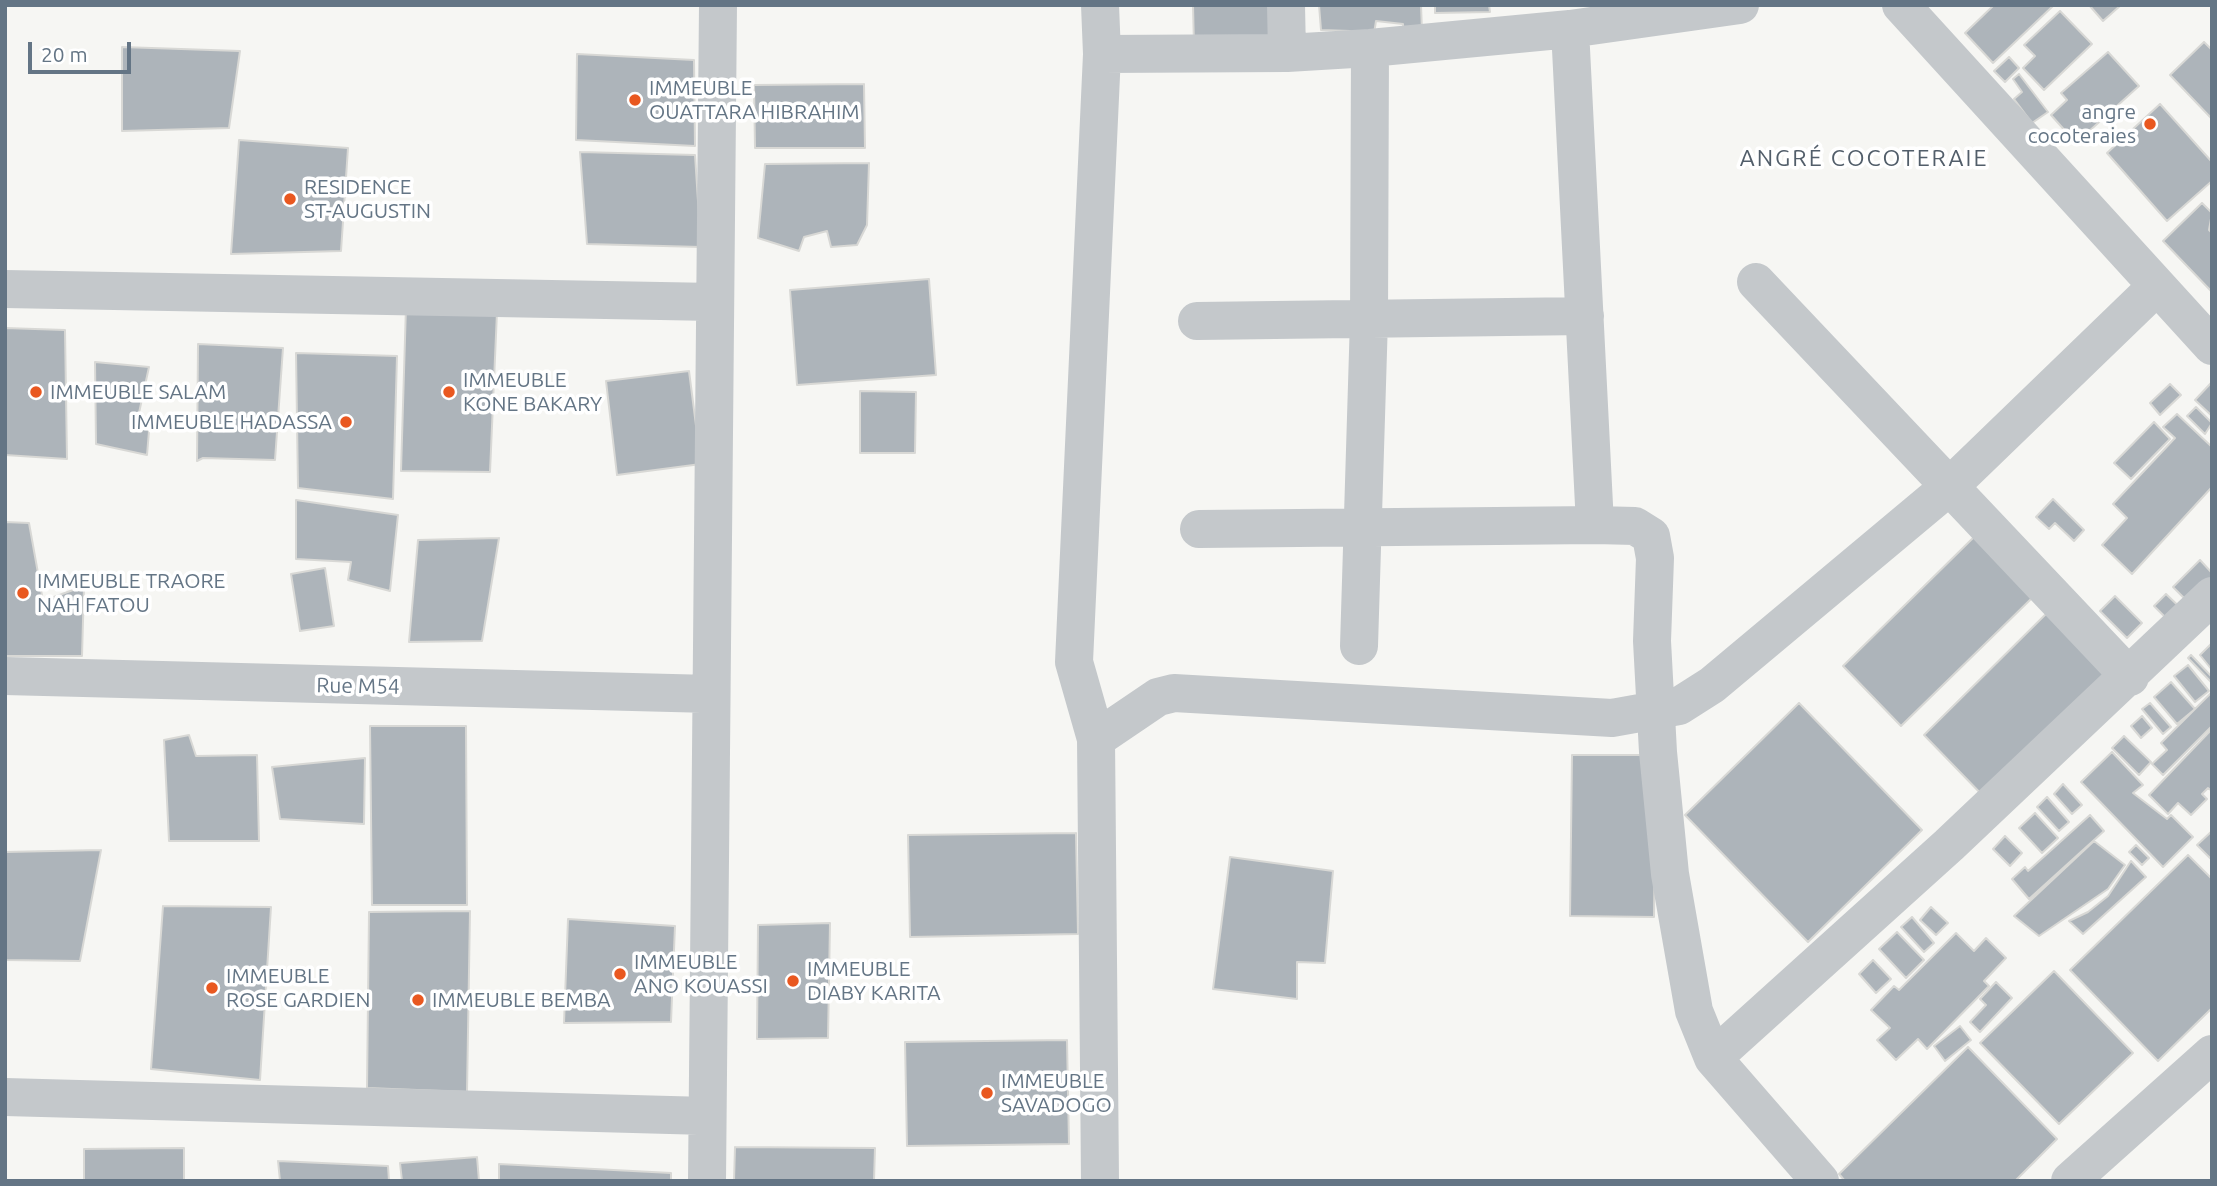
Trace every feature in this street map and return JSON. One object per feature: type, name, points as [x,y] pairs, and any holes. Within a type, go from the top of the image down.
[{"type":"street","points":[[707,1181],[718,5]]},
{"type":"street","points":[[1100,5],[1102,54],[1074,662],[1096,739],[1100,1181]]},
{"type":"street","points":[[1286,5],[1287,53]]},
{"type":"street","points":[[1102,54],[1287,53],[1370,48],[1570,29],[1740,5]]},
{"type":"street","points":[[1901,5],[2212,346]]},
{"type":"street","points":[[1570,29],[1595,525]]},
{"type":"street","points":[[1359,646],[1369,319],[1370,48]]},
{"type":"street","points":[[1756,282],[2130,677]]},
{"type":"street","points":[[1096,739],[1158,697],[1174,693],[1612,718],[1679,706],[1712,685],[1950,486],[2157,286]]},
{"type":"street","points":[[5,289],[715,302]]},
{"type":"street","points":[[1197,321],[1586,316]]},
{"type":"street","points":[[1199,529],[1595,525],[1635,526],[1651,536],[1656,558],[1652,641],[1656,711],[1671,874],[1694,1011],[1713,1058],[1820,1181]]},
{"type":"street","points":[[1713,1058],[2130,677],[2212,596]]},
{"type":"street","name":"Rue M54","points":[[5,676],[711,694]]},
{"type":"street","points":[[2070,1181],[2212,1054]]},
{"type":"street","points":[[5,1097],[707,1116]]},
{"type":"building","points":[[1193,5],[1279,5],[1280,46],[1194,47]]},
{"type":"building","points":[[1319,5],[1421,5],[1422,31],[1404,38],[1403,24],[1376,21],[1372,46],[1350,31],[1321,30]]},
{"type":"building","points":[[1435,5],[1489,5],[1490,12],[1435,13]]},
{"type":"building","points":[[1994,5],[2054,5],[1993,63],[1965,33]]},
{"type":"building","points":[[2089,5],[2121,5],[2103,21]]},
{"type":"building","points":[[2060,11],[2092,44],[2044,90],[2023,68],[2035,56],[2024,45]]},
{"type":"building","points":[[2204,42],[2212,50],[2212,119],[2170,75]]},
{"type":"building","points":[[122,47],[240,51],[229,128],[122,131]]},
{"type":"building","points":[[2108,52],[2139,86],[2076,143],[2051,115],[2067,100],[2061,93]]},
{"type":"building","name":"IMMEUBLE OUATTARA HIBRAHIM","points":[[577,54],[694,60],[695,146],[576,140]]},
{"type":"building","points":[[2009,57],[2019,68],[2005,82],[1994,71]]},
{"type":"building","points":[[2019,74],[2048,112],[2032,123],[2014,99],[2022,92],[2013,79]]},
{"type":"building","points":[[864,84],[865,148],[755,148],[754,85]]},
{"type":"building","points":[[2160,104],[2212,162],[2212,181],[2167,221],[2107,153]]},
{"type":"building","name":"RESIDENCE ST-AUGUSTIN","points":[[239,140],[348,148],[341,251],[231,254]]},
{"type":"building","points":[[580,152],[695,155],[701,247],[587,244]]},
{"type":"building","points":[[869,163],[867,225],[857,245],[831,247],[827,231],[804,237],[799,251],[758,238],[765,164]]},
{"type":"building","points":[[2202,203],[2212,213],[2209,230],[2212,233],[2212,292],[2163,241]]},
{"type":"building","points":[[929,279],[936,375],[797,385],[790,290]]},
{"type":"building","name":"IMMEUBLE KONE BAKARY","points":[[406,306],[497,312],[490,472],[401,471]]},
{"type":"building","name":"IMMEUBLE SALAM","points":[[5,328],[65,330],[67,459],[5,455]]},
{"type":"building","points":[[198,344],[283,348],[275,460],[203,458],[197,461]]},
{"type":"building","name":"IMMEUBLE HADASSA","points":[[296,353],[397,356],[393,499],[298,488]]},
{"type":"building","points":[[95,362],[149,367],[137,422],[149,431],[147,455],[96,444]]},
{"type":"building","points":[[689,371],[701,464],[617,475],[606,381]]},
{"type":"building","points":[[2170,384],[2181,395],[2160,415],[2150,403]]},
{"type":"building","points":[[2212,384],[2212,416],[2195,400]]},
{"type":"building","points":[[860,391],[916,392],[915,453],[860,453]]},
{"type":"building","points":[[2196,407],[2212,423],[2205,434],[2187,416]]},
{"type":"building","points":[[2177,414],[2212,447],[2212,487],[2132,574],[2102,545],[2127,518],[2113,504],[2175,438],[2163,427]]},
{"type":"building","points":[[2154,422],[2170,439],[2131,479],[2114,463]]},
{"type":"building","points":[[2053,499],[2084,530],[2074,541],[2055,523],[2049,529],[2036,517]]},
{"type":"building","points":[[296,500],[398,515],[390,591],[348,580],[351,562],[296,559]]},
{"type":"building","name":"IMMEUBLE TRAORE NAH FATOU","points":[[5,522],[29,523],[43,601],[84,586],[82,656],[5,656]]},
{"type":"building","points":[[1974,537],[2032,598],[1901,726],[1843,666]]},
{"type":"building","points":[[499,538],[482,641],[409,642],[418,540]]},
{"type":"building","points":[[2200,560],[2212,573],[2212,593],[2195,609],[2173,587]]},
{"type":"building","points":[[325,568],[334,626],[300,631],[291,574]]},
{"type":"building","points":[[2166,594],[2189,616],[2177,629],[2154,606]]},
{"type":"building","points":[[2115,596],[2142,623],[2127,638],[2100,611]]},
{"type":"building","points":[[2056,604],[2122,672],[1989,802],[1924,735]]},
{"type":"building","points":[[2212,643],[2212,670],[2200,655]]},
{"type":"building","points":[[2191,655],[2212,677],[2212,683],[2188,658]]},
{"type":"building","points":[[2188,665],[2209,691],[2195,702],[2174,676]]},
{"type":"building","points":[[2171,682],[2195,709],[2177,724],[2154,697]]},
{"type":"building","points":[[2212,692],[2212,726],[2163,775],[2152,764],[2167,750],[2161,743]]},
{"type":"building","points":[[1799,703],[1922,830],[1808,942],[1685,815]]},
{"type":"building","points":[[2150,703],[2171,727],[2163,734],[2142,709]]},
{"type":"building","points":[[2142,716],[2152,728],[2141,738],[2131,726]]},
{"type":"building","points":[[370,726],[466,726],[467,905],[372,905]]},
{"type":"building","points":[[2212,729],[2212,791],[2208,788],[2202,794],[2207,799],[2191,815],[2178,803],[2168,814],[2149,795]]},
{"type":"building","points":[[189,735],[196,756],[257,755],[259,841],[169,841],[164,740]]},
{"type":"building","points":[[2124,736],[2151,762],[2139,775],[2112,748]]},
{"type":"building","points":[[2112,752],[2143,785],[2133,793],[2167,819],[2171,815],[2193,837],[2163,867],[2081,782]]},
{"type":"building","points":[[1572,755],[1656,755],[1654,917],[1570,916]]},
{"type":"building","points":[[365,758],[364,824],[280,819],[272,767]]},
{"type":"building","points":[[2063,784],[2082,805],[2072,814],[2054,794]]},
{"type":"building","points":[[2047,797],[2069,822],[2059,831],[2037,807]]},
{"type":"building","points":[[2035,813],[2058,838],[2042,853],[2019,828]]},
{"type":"building","points":[[2090,815],[2104,831],[2029,899],[2012,879],[2025,867],[2028,871]]},
{"type":"building","points":[[2212,831],[2212,860],[2197,845]]},
{"type":"building","points":[[1076,833],[1078,934],[910,937],[908,835]]},
{"type":"building","points":[[2005,836],[2022,853],[2010,866],[1993,849]]},
{"type":"building","points":[[2094,841],[2125,865],[2108,889],[2039,936],[2014,916]]},
{"type":"building","points":[[2136,845],[2149,858],[2142,865],[2129,852]]},
{"type":"building","points":[[101,850],[80,961],[5,960],[5,852]]},
{"type":"building","points":[[2188,855],[2212,879],[2212,1008],[2158,1061],[2070,970]]},
{"type":"building","points":[[1230,857],[1333,871],[1325,963],[1297,962],[1297,999],[1213,989]]},
{"type":"building","points":[[2131,861],[2146,877],[2083,934],[2069,921],[2088,912],[2108,896]]},
{"type":"building","name":"IMMEUBLE ROSE GARDIEN","points":[[163,906],[271,907],[260,1080],[151,1069]]},
{"type":"building","points":[[1931,907],[1948,923],[1936,935],[1920,920]]},
{"type":"building","name":"IMMEUBLE BEMBA","points":[[470,911],[467,1092],[367,1088],[369,912]]},
{"type":"building","points":[[1912,917],[1934,943],[1924,952],[1901,927]]},
{"type":"building","name":"IMMEUBLE ANO KOUASSI","points":[[568,919],[675,926],[671,1022],[564,1023]]},
{"type":"building","name":"IMMEUBLE DIABY KARITA","points":[[830,923],[828,1038],[757,1039],[758,925]]},
{"type":"building","points":[[1897,932],[1924,960],[1906,978],[1879,949]]},
{"type":"building","points":[[1956,933],[1974,951],[1986,938],[2006,958],[1984,981],[1989,986],[1927,1049],[1918,1039],[1896,1060],[1877,1040],[1890,1028],[1871,1010],[1894,986],[1899,990]]},
{"type":"building","points":[[1873,960],[1891,979],[1876,993],[1859,974]]},
{"type":"building","points":[[2054,971],[2133,1053],[2059,1124],[1980,1043]]},
{"type":"building","points":[[1996,982],[2012,998],[1980,1032],[1970,1022],[1986,1005],[1980,999]]},
{"type":"building","points":[[1960,1026],[1971,1040],[1945,1061],[1934,1046]]},
{"type":"building","name":"IMMEUBLE SAVADOGO","points":[[1067,1040],[1069,1144],[907,1146],[905,1042]]},
{"type":"building","points":[[1968,1047],[2057,1139],[2015,1181],[1845,1181],[1839,1174]]},
{"type":"building","points":[[735,1147],[875,1148],[874,1181],[734,1181]]},
{"type":"building","points":[[184,1148],[184,1181],[84,1181],[84,1149]]},
{"type":"building","points":[[477,1157],[479,1181],[402,1181],[400,1163]]},
{"type":"building","points":[[278,1161],[388,1166],[389,1181],[280,1181]]},
{"type":"building","points":[[499,1164],[671,1173],[671,1181],[499,1181]]},
{"type":"place","name":"IMMEUBLE OUATTARA HIBRAHIM","points":[[635,100]]},
{"type":"place","name":"angre cocoteraies","points":[[2150,124]]},
{"type":"place","name":"RESIDENCE ST-AUGUSTIN","points":[[290,199]]},
{"type":"place","name":"IMMEUBLE SALAM","points":[[36,392]]},
{"type":"place","name":"IMMEUBLE KONE BAKARY","points":[[449,392]]},
{"type":"place","name":"IMMEUBLE HADASSA","points":[[346,422]]},
{"type":"place","name":"IMMEUBLE TRAORE NAH FATOU","points":[[23,593]]},
{"type":"place","name":"IMMEUBLE ANO KOUASSI","points":[[620,974]]},
{"type":"place","name":"IMMEUBLE DIABY KARITA","points":[[793,981]]},
{"type":"place","name":"IMMEUBLE ROSE GARDIEN","points":[[212,988]]},
{"type":"place","name":"IMMEUBLE BEMBA","points":[[418,1000]]},
{"type":"place","name":"IMMEUBLE SAVADOGO","points":[[987,1093]]},
{"type":"district","name":"ANGRÉ COCOTERAIE","points":[[1864,158]]}]
